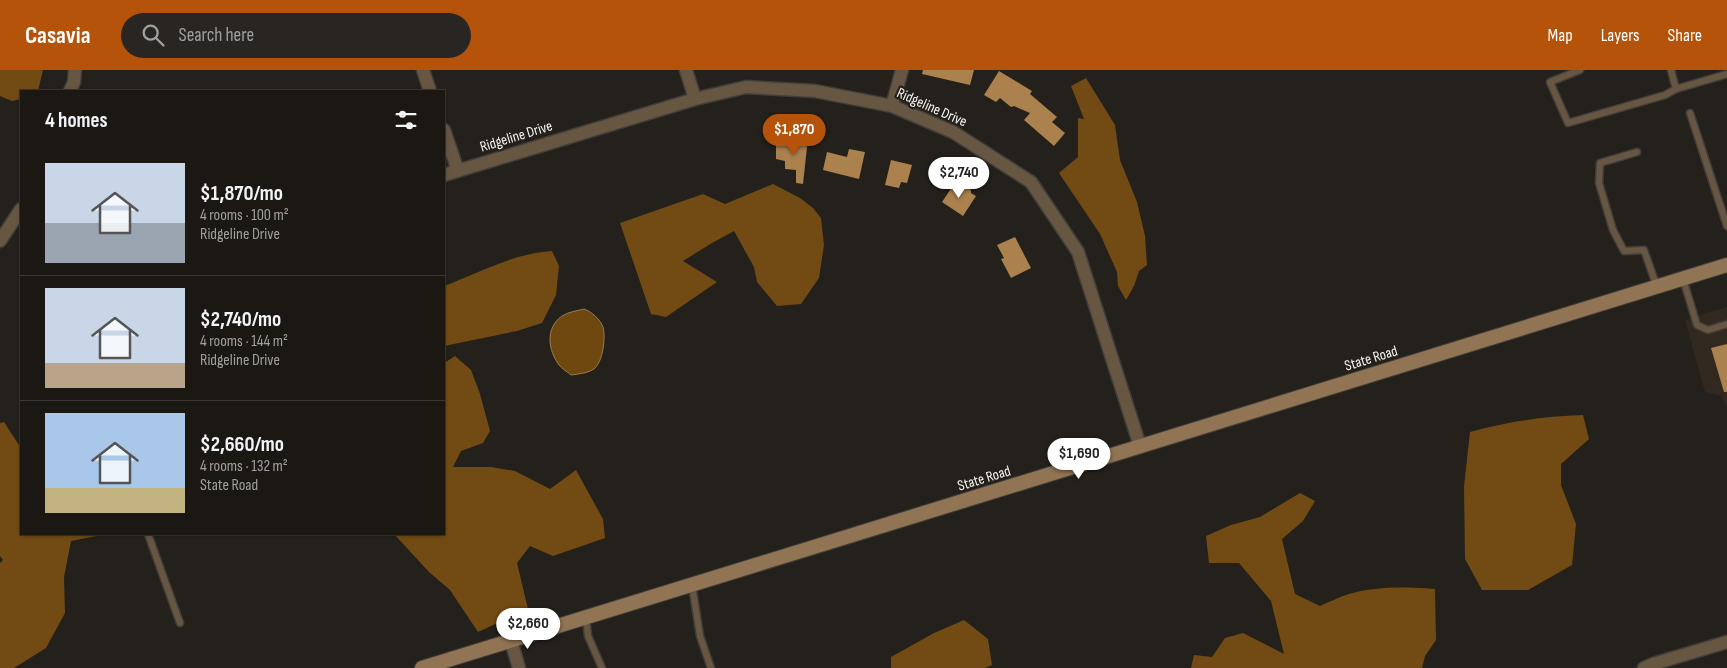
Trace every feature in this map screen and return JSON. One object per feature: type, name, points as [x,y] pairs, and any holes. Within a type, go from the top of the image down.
[{"type":"main road","name":"State Road","points":[[422,668],[1727,265]]},
{"type":"street","points":[[70,90],[74,82],[75,70]]},
{"type":"street","points":[[423,70],[430,90]]},
{"type":"street","points":[[686,70],[695,99]]},
{"type":"street","points":[[892,106],[902,70]]},
{"type":"street","name":"Ridgeline Drive","points":[[445,175],[695,99],[746,87],[815,90],[892,106],[953,132],[1031,182],[1078,252],[1140,446]]},
{"type":"street","points":[[445,133],[458,171]]},
{"type":"street","points":[[0,242],[20,212]]},
{"type":"street","points":[[511,641],[519,668]]},
{"type":"street","points":[[1644,668],[1727,642]]},
{"type":"lane","points":[[1580,70],[1550,82],[1568,123],[1665,95],[1676,89],[1727,74]]},
{"type":"lane","points":[[1671,70],[1676,89]]},
{"type":"lane","points":[[1690,113],[1727,226]]},
{"type":"lane","points":[[1637,152],[1600,163],[1599,183],[1613,230],[1624,251],[1644,250],[1658,286]]},
{"type":"lane","points":[[1683,279],[1697,325],[1708,330],[1727,324]]},
{"type":"lane","points":[[148,535],[180,622]]},
{"type":"lane","points":[[692,585],[700,636],[711,668]]},
{"type":"lane","points":[[586,618],[588,636],[602,668]]},
{"type":"shaded area","points":[[0,70],[43,70],[38,90],[20,90],[20,99],[12,101],[0,96]]},
{"type":"shaded area","points":[[1086,78],[1115,125],[1120,160],[1137,202],[1145,236],[1147,265],[1139,271],[1134,286],[1126,300],[1118,286],[1117,272],[1100,234],[1059,173],[1078,157],[1078,118],[1084,119],[1071,86]]},
{"type":"shaded area","points":[[773,184],[800,198],[813,208],[821,218],[824,245],[819,278],[801,304],[777,306],[757,282],[754,267],[734,231],[683,261],[717,282],[666,317],[651,314],[620,223],[703,194],[725,204]]},
{"type":"shaded area","points":[[552,251],[559,266],[556,295],[542,323],[517,331],[445,346],[445,286],[524,255]]},
{"type":"shaded area","points":[[1727,307],[1727,410],[1722,396],[1705,392],[1685,320]]},
{"type":"shaded area","points":[[584,309],[595,316],[602,324],[604,331],[603,349],[600,361],[594,369],[571,375],[560,366],[552,353],[551,333],[553,327],[562,316]]},
{"type":"shaded area","points":[[455,356],[471,370],[490,431],[483,443],[461,451],[453,467],[491,467],[515,471],[550,489],[576,470],[603,519],[605,538],[553,556],[530,546],[517,563],[528,609],[478,632],[450,590],[429,572],[395,535],[445,535],[445,362]]},
{"type":"shaded area","points":[[1583,415],[1589,439],[1561,464],[1561,485],[1576,524],[1572,565],[1528,590],[1482,590],[1465,559],[1464,486],[1470,432],[1526,420]]},
{"type":"shaded area","points":[[4,422],[20,446],[20,535],[102,535],[71,541],[64,577],[65,613],[46,648],[14,668],[0,668],[0,563],[3,560],[0,556],[0,423]]},
{"type":"shaded area","points":[[1300,493],[1315,501],[1303,521],[1282,539],[1295,594],[1320,606],[1345,595],[1360,591],[1381,588],[1435,589],[1436,640],[1425,656],[1422,668],[1191,668],[1194,655],[1212,657],[1225,638],[1243,633],[1284,654],[1271,601],[1239,563],[1209,563],[1206,536],[1231,525],[1260,517]]},
{"type":"shaded area","points":[[964,620],[988,639],[992,665],[985,668],[891,668],[891,657],[934,633]]},
{"type":"building","points":[[923,70],[974,70],[970,85],[922,74]]},
{"type":"building","points":[[999,71],[1032,91],[1030,94],[1057,117],[1052,122],[1065,133],[1054,146],[1024,120],[1030,113],[1014,106],[1011,107],[1000,98],[996,102],[984,95]]},
{"type":"building","points":[[793,138],[808,138],[803,184],[796,183],[796,170],[785,169],[785,161],[776,159],[776,143],[792,142]]},
{"type":"building","points":[[849,149],[865,152],[859,179],[823,170],[827,152],[847,157]]},
{"type":"building","points":[[891,160],[912,165],[907,183],[901,182],[899,188],[885,185]]},
{"type":"building","points":[[954,184],[960,188],[962,186],[971,190],[971,193],[976,196],[963,216],[942,202]]},
{"type":"building","points":[[1015,237],[1031,268],[1011,278],[1001,259],[1004,258],[997,245]]},
{"type":"building","points":[[1727,344],[1727,392],[1724,392],[1711,348]]}]
